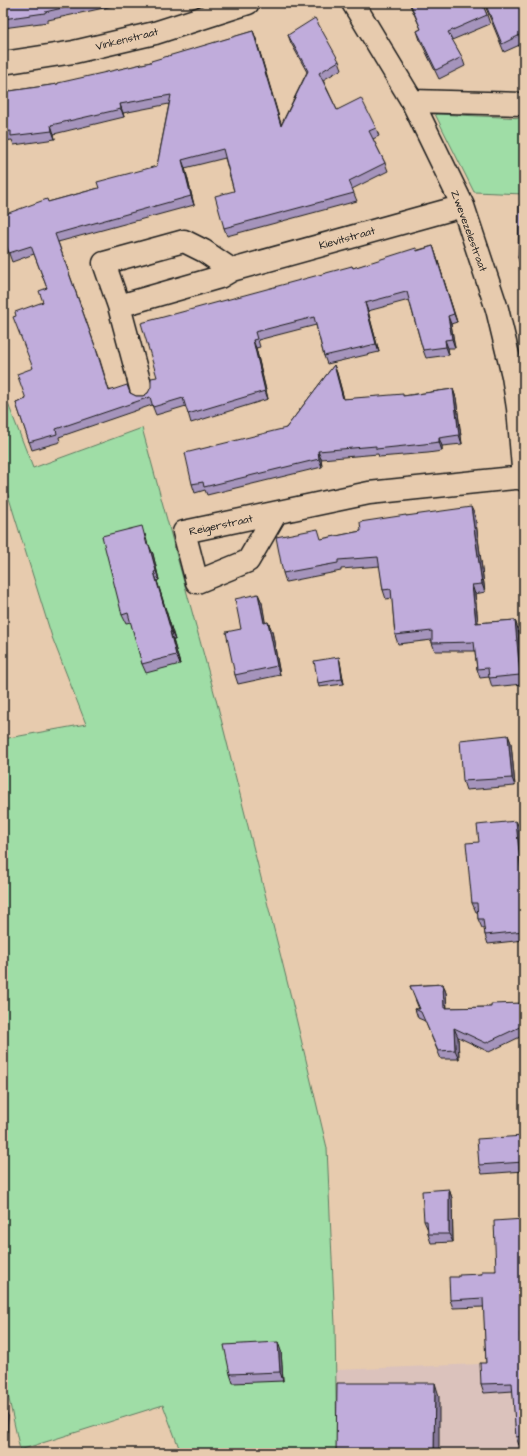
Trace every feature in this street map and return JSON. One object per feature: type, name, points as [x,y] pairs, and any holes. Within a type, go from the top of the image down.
[{"type":"street","name":"Vinkenstraat","points":[[3,63],[74,52],[155,33],[248,3]]},
{"type":"street","name":"Zwevezelestraat","points":[[353,3],[412,101],[463,206],[497,309],[521,408],[524,480]]},
{"type":"street","points":[[412,101],[524,104]]},
{"type":"street","name":"Kievitstraat","points":[[119,306],[220,277],[232,270],[463,206]]},
{"type":"street","points":[[142,392],[119,306],[104,263],[184,240],[204,251],[232,270]]},
{"type":"street","points":[[276,513],[369,493],[524,477]]},
{"type":"shaded area","points":[[524,1362],[524,1453],[337,1453],[336,1370]]},
{"type":"green space","points":[[435,114],[524,118],[524,194],[474,192]]},
{"type":"green space","points":[[3,391],[33,468],[142,428],[218,707],[291,997],[327,1148],[335,1325],[337,1453],[181,1453],[163,1405],[20,1450],[3,1372],[3,739],[86,724],[52,637],[3,479]]},
{"type":"building","points":[[3,3],[84,3],[45,13],[3,19]]},
{"type":"building","points":[[410,3],[482,3],[487,15],[448,32],[462,57],[436,70],[417,31],[421,29]]},
{"type":"building","points":[[485,3],[519,3],[524,13],[524,33],[502,44]]},
{"type":"building","points":[[315,18],[339,61],[319,73],[337,110],[361,98],[376,128],[369,131],[385,163],[349,181],[354,193],[224,228],[215,196],[234,191],[223,149],[182,160],[191,196],[55,234],[96,349],[109,391],[127,385],[130,393],[136,396],[143,396],[148,393],[151,387],[151,378],[157,377],[141,323],[352,266],[353,268],[416,248],[417,251],[433,246],[454,314],[448,316],[452,339],[445,340],[446,347],[423,350],[406,292],[365,303],[376,344],[324,356],[314,317],[255,332],[257,339],[253,340],[265,391],[188,414],[183,398],[153,407],[150,397],[56,429],[57,434],[29,442],[16,403],[26,399],[17,374],[33,368],[13,317],[16,316],[15,312],[43,302],[39,291],[47,288],[31,246],[9,253],[3,237],[3,215],[47,199],[48,202],[99,188],[97,182],[157,166],[171,95],[120,104],[121,109],[51,125],[52,131],[11,136],[11,131],[3,132],[3,92],[58,84],[151,62],[253,31],[281,126],[308,71],[288,35]]},
{"type":"building","points":[[519,205],[524,205],[524,258],[518,258]]},
{"type":"building","points":[[334,365],[343,399],[403,394],[403,396],[453,389],[459,435],[439,438],[439,442],[424,444],[376,449],[376,446],[318,451],[319,459],[204,487],[203,482],[192,484],[185,453],[286,428]]},
{"type":"building","points":[[471,507],[482,584],[472,585],[476,623],[515,620],[520,675],[489,678],[488,668],[477,669],[474,642],[432,643],[432,631],[395,635],[391,589],[383,590],[378,557],[338,560],[338,563],[283,573],[276,537],[318,529],[321,539],[361,531],[360,522]]},
{"type":"building","points":[[142,526],[156,571],[154,572],[171,631],[176,655],[142,664],[128,613],[122,615],[102,536]]},
{"type":"building","points":[[258,594],[264,623],[268,622],[277,666],[235,675],[226,632],[241,629],[235,599]]},
{"type":"building","points":[[339,657],[342,679],[318,683],[314,661]]},
{"type":"building","points":[[508,735],[512,778],[463,781],[460,740]]},
{"type":"building","points":[[516,821],[524,905],[524,931],[485,935],[483,919],[478,919],[477,903],[472,903],[466,843],[479,842],[477,825]]},
{"type":"building","points":[[443,984],[444,1008],[491,1007],[491,1004],[524,1003],[524,1025],[486,1043],[454,1028],[455,1050],[438,1051],[421,1012],[415,1009],[420,1009],[410,986]]},
{"type":"building","points":[[524,1136],[524,1162],[479,1165],[477,1139]]},
{"type":"building","points":[[449,1189],[449,1234],[428,1234],[427,1221],[424,1221],[422,1191]]},
{"type":"building","points":[[524,1219],[524,1332],[520,1333],[524,1379],[524,1436],[516,1437],[512,1383],[481,1384],[480,1363],[486,1363],[483,1298],[450,1300],[449,1277],[482,1274],[482,1271],[496,1271],[494,1221]]},
{"type":"building","points":[[278,1342],[280,1372],[230,1374],[224,1345]]},
{"type":"building","points":[[337,1383],[435,1383],[434,1453],[336,1453]]},
{"type":"building","points":[[3,1407],[5,1407],[3,1438]]}]
